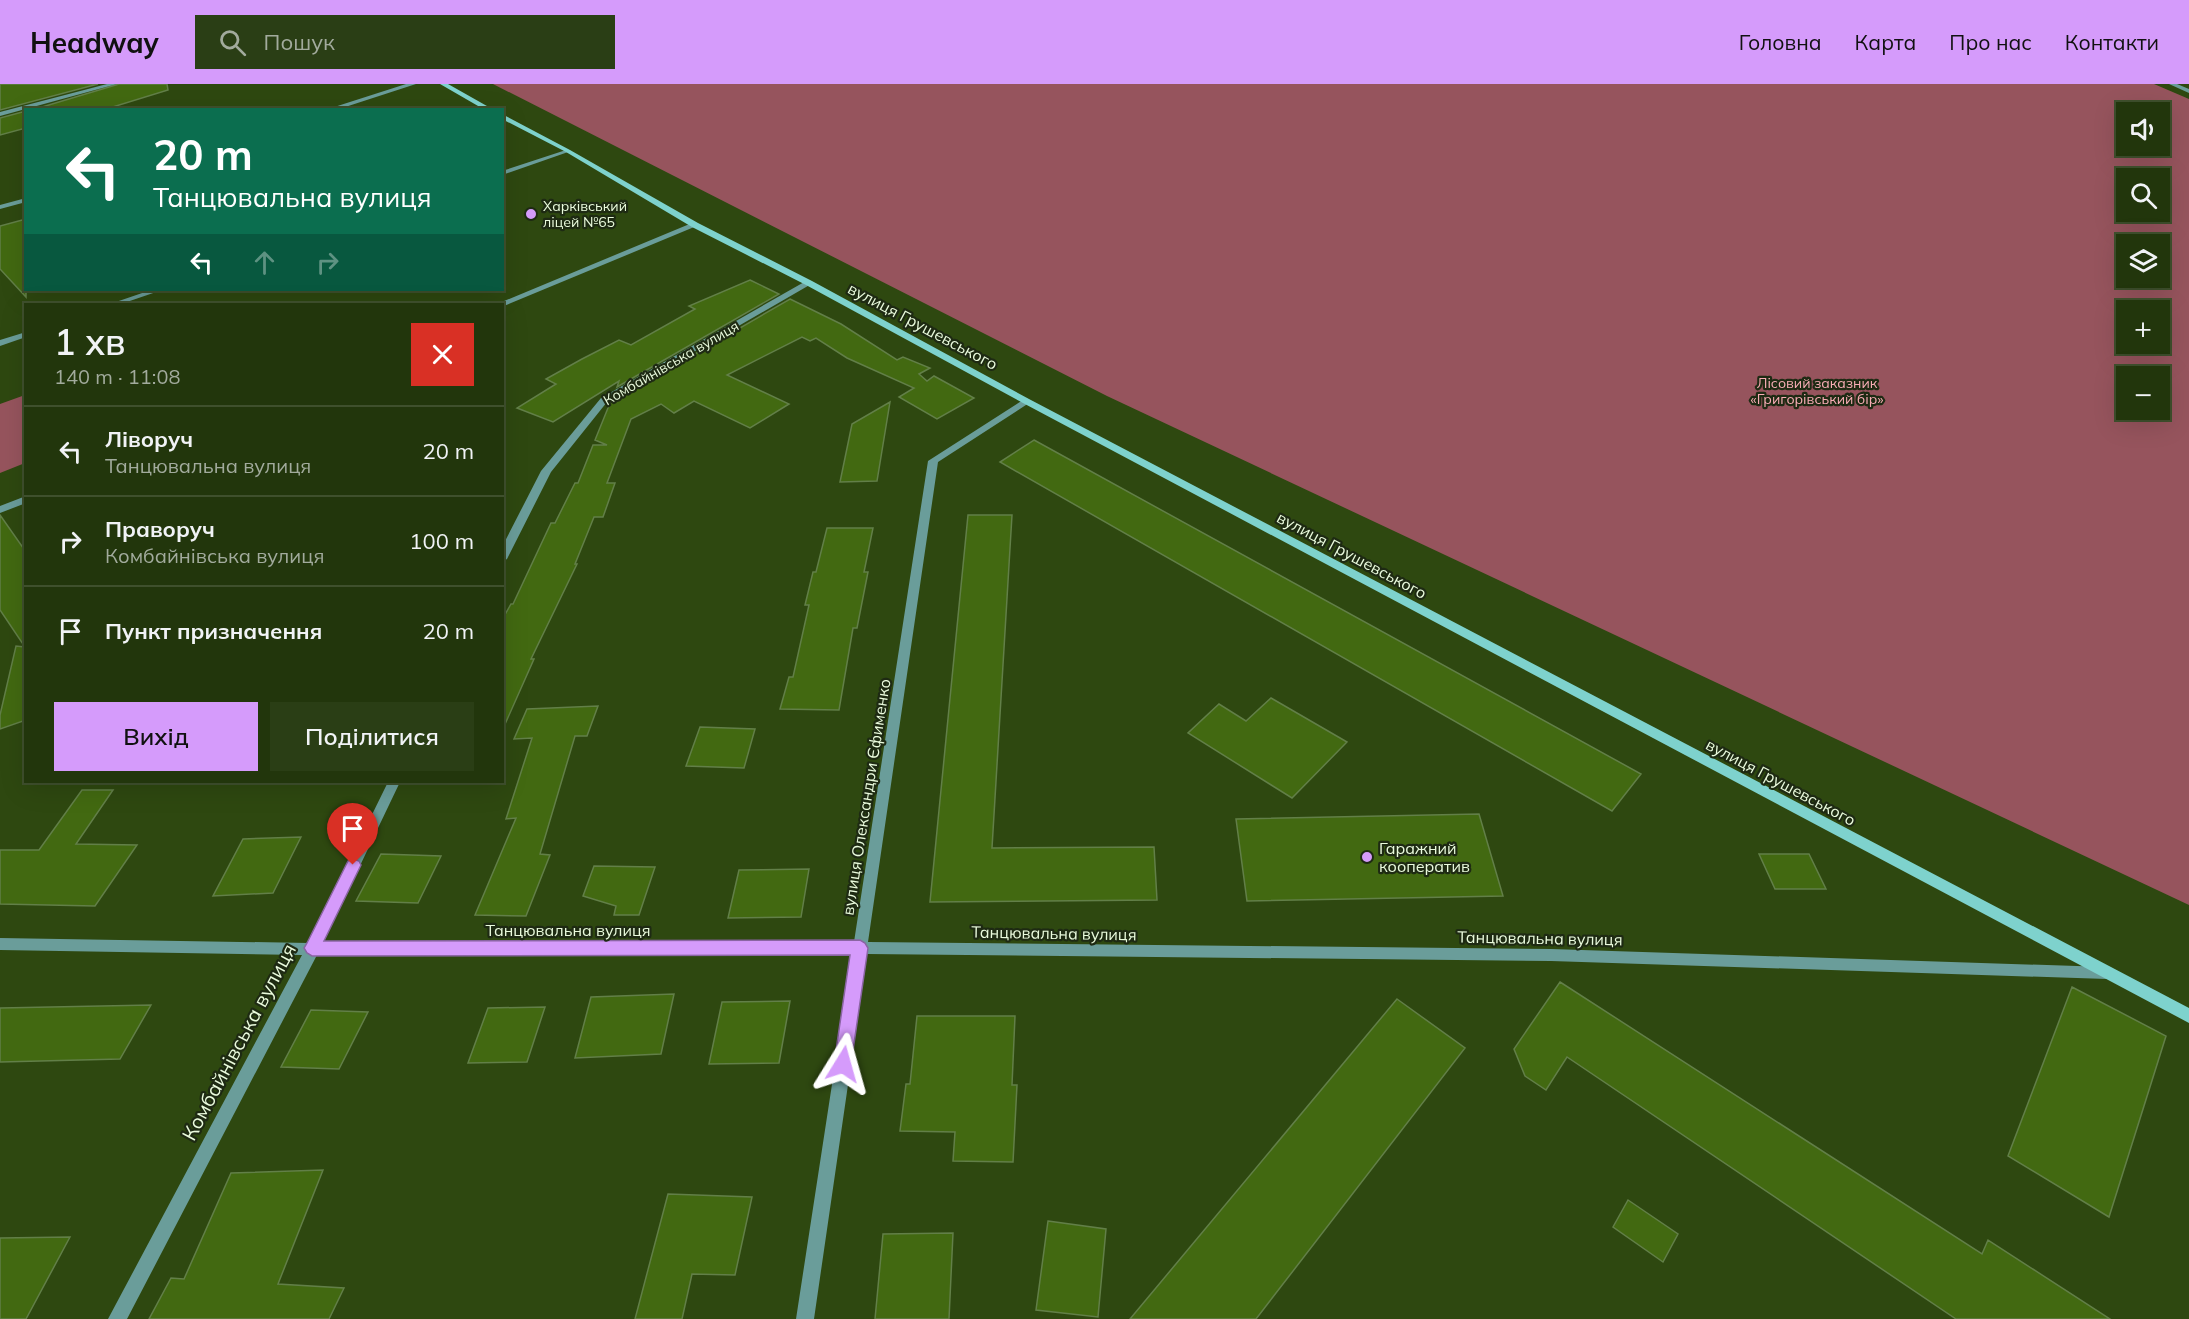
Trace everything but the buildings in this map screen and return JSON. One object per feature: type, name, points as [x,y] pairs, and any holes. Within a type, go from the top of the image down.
[{"type":"street","points":[[0,114],[114,84]]},
{"type":"street","points":[[335,108],[414,84]]},
{"type":"street","points":[[443,84],[487,108]]},
{"type":"street","points":[[2172,84],[2189,91]]},
{"type":"street","name":"вулиця Грушевського","points":[[504,117],[568,151],[695,225],[809,283],[1026,401],[2189,1016]]},
{"type":"street","points":[[504,172],[568,151]]},
{"type":"street","points":[[0,207],[24,201]]},
{"type":"street","points":[[503,303],[695,225]]},
{"type":"street","name":"Комбайнівська вулиця","points":[[504,555],[546,471],[604,400],[809,283]]},
{"type":"street","points":[[117,303],[155,291]]},
{"type":"street","points":[[0,343],[24,335]]},
{"type":"street","name":"вулиця Олександри Єфименко","points":[[805,1319],[933,461],[1026,401]]},
{"type":"street","points":[[0,510],[24,500]]},
{"type":"street","name":"Комбайнівська вулиця","points":[[117,1319],[312,948],[394,783]]},
{"type":"street","name":"Танцювальна вулиця","points":[[0,944],[312,948],[860,948],[1551,956],[2107,973]]},
{"type":"green space","name":"Лісовий заказник «Григорівський бір»","points":[[493,84],[2154,84],[2189,99],[2189,905],[1107,396]]},
{"type":"green space","points":[[24,395],[24,463],[0,473],[0,404]]},
{"type":"place","name":"Харківський ліцей №65","points":[[531,214]]},
{"type":"place","name":"Гаражний кооператив","points":[[1367,857]]},
{"type":"route","points":[[353,865],[312,948],[860,948],[843,1064]]}]
